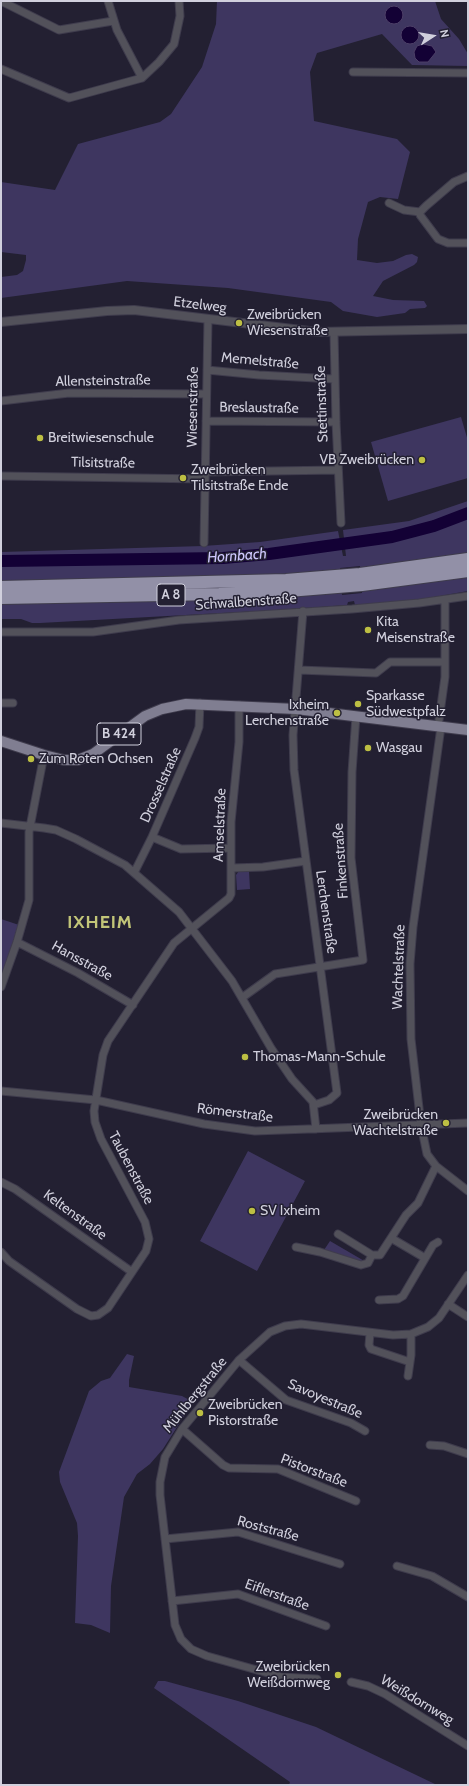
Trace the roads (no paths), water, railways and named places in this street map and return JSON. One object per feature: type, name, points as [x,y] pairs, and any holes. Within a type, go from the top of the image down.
[{"type":"highway","name":"A 8","points":[[361,580],[468,559]]},
{"type":"highway","name":"A 8","points":[[1,598],[219,594],[468,571]]},
{"type":"highway","name":"A 8","points":[[1,587],[223,582],[341,582]]},
{"type":"main road","name":"B 424","points":[[1,741],[64,760],[78,760],[93,754],[137,720],[153,712],[177,705],[200,703],[296,709],[468,730]]},
{"type":"street","points":[[1,1],[59,30],[113,21]]},
{"type":"street","points":[[108,1],[113,21],[142,78]]},
{"type":"street","points":[[1,69],[69,98],[142,78],[159,62],[174,44],[179,22],[179,1]]},
{"type":"street","points":[[353,72],[468,73]]},
{"type":"street","points":[[389,204],[404,210],[420,212],[454,182],[468,176]]},
{"type":"street","points":[[420,212],[422,220],[438,239],[448,243],[468,243]]},
{"type":"street","name":"Etzelweg","points":[[1,322],[107,311],[134,310],[334,332],[468,329]]},
{"type":"street","name":"Wiesenstraße","points":[[204,543],[208,319]]},
{"type":"street","name":"Stettinstraße","points":[[334,332],[334,379],[341,523]]},
{"type":"street","name":"Memelstraße","points":[[207,370],[334,379]]},
{"type":"street","name":"Allensteinstraße","points":[[1,401],[49,394],[87,392],[206,394]]},
{"type":"street","name":"Breslaustraße","points":[[206,421],[336,422]]},
{"type":"street","name":"Tilsitstraße","points":[[1,476],[205,475],[338,470]]},
{"type":"street","name":"Schwalbenstraße","points":[[1,632],[94,632],[179,620],[445,600],[468,596]]},
{"type":"street","name":"Wachtelstraße","points":[[445,600],[445,662],[440,727],[410,964],[411,1039],[421,1125],[427,1154],[436,1166],[468,1191]]},
{"type":"street","name":"Lerchenstraße","points":[[303,611],[292,750],[337,1093],[329,1100],[314,1105]]},
{"type":"street","points":[[299,670],[376,673],[390,662],[445,662]]},
{"type":"street","points":[[1,703],[12,703]]},
{"type":"street","name":"Drosselstraße","points":[[134,873],[152,837],[195,738],[199,727],[200,703]]},
{"type":"street","name":"Amselstraße","points":[[192,927],[229,898],[232,888],[231,848],[233,798],[239,742],[239,705]]},
{"type":"street","name":"Finkenstraße","points":[[320,968],[357,963],[364,958],[351,858],[352,772],[356,716]]},
{"type":"street","points":[[1,987],[17,942],[29,900],[30,826],[44,755]]},
{"type":"street","points":[[1,823],[30,826],[65,834],[114,858],[166,900],[192,927],[243,997],[279,1061],[292,1079],[311,1098],[314,1105],[316,1129]]},
{"type":"street","points":[[152,837],[180,849],[231,848]]},
{"type":"street","points":[[232,868],[263,867],[306,861]]},
{"type":"street","name":"Taubenstraße","points":[[1,1252],[9,1261],[21,1270],[84,1314],[91,1316],[98,1315],[108,1308],[146,1251],[149,1239],[148,1231],[138,1208],[98,1132],[94,1117],[96,1100],[105,1048],[174,943],[192,927]]},
{"type":"street","name":"Hansstraße","points":[[17,942],[78,973],[133,1004]]},
{"type":"street","points":[[243,997],[275,974],[320,968]]},
{"type":"street","name":"Römerstraße","points":[[1,1091],[96,1100],[204,1124],[239,1129],[274,1131],[468,1123]]},
{"type":"street","points":[[338,1234],[372,1255],[380,1255],[406,1215],[418,1203],[436,1166]]},
{"type":"street","name":"Keltenstraße","points":[[1,1182],[15,1189],[132,1272]]},
{"type":"street","points":[[391,1238],[425,1258]]},
{"type":"street","points":[[379,1300],[398,1299],[403,1296],[433,1245],[438,1242]]},
{"type":"street","points":[[296,1247],[320,1252],[361,1265],[368,1263],[372,1255]]},
{"type":"street","name":"Mühlbergstraße","points":[[317,1679],[282,1677],[207,1656],[184,1644],[175,1625],[160,1495],[162,1471],[170,1447],[182,1429],[240,1360],[270,1332],[285,1326],[301,1324],[393,1335],[411,1334],[428,1327],[439,1318],[468,1275]]},
{"type":"street","points":[[448,1304],[468,1317]]},
{"type":"street","points":[[370,1332],[369,1345],[371,1349],[410,1362]]},
{"type":"street","points":[[408,1376],[411,1334]]},
{"type":"street","name":"Savoyestraße","points":[[240,1360],[286,1400],[351,1423],[365,1431]]},
{"type":"street","name":"Pistorstraße","points":[[182,1429],[223,1465],[229,1468],[278,1469],[356,1501]]},
{"type":"street","points":[[430,1445],[444,1446],[468,1454]]},
{"type":"street","name":"Roststraße","points":[[165,1538],[238,1532],[340,1564]]},
{"type":"street","points":[[397,1566],[432,1576],[468,1597]]},
{"type":"street","name":"Eiflerstraße","points":[[172,1601],[238,1594],[326,1626]]},
{"type":"street","name":"Weißdornweg","points":[[351,1682],[368,1686],[385,1694],[468,1746]]},
{"type":"waterway","name":"Hornbach","points":[[1,561],[223,558],[269,554],[392,537],[434,526],[468,513]]},
{"type":"place","name":"Zweibrücken Wiesenstraße","points":[[239,323]]},
{"type":"place","name":"Breitwiesenschule","points":[[40,438]]},
{"type":"place","name":"VB Zweibrücken","points":[[422,460]]},
{"type":"place","name":"Zweibrücken Tilsitstraße Ende","points":[[183,478]]},
{"type":"place","name":"Kita Meisenstraße","points":[[368,630]]},
{"type":"place","name":"Sparkasse Südwestpfalz","points":[[358,704]]},
{"type":"place","name":"Ixheim Lerchenstraße","points":[[337,713]]},
{"type":"place","name":"Wasgau","points":[[368,748]]},
{"type":"place","name":"Zum Roten Ochsen","points":[[31,759]]},
{"type":"place","name":"Thomas-Mann-Schule","points":[[245,1057]]},
{"type":"place","name":"Zweibrücken Wachtelstraße","points":[[446,1123]]},
{"type":"place","name":"SV Ixheim","points":[[252,1211]]},
{"type":"place","name":"Zweibrücken Pistorstraße","points":[[200,1413]]},
{"type":"place","name":"Zweibrücken Weißdornweg","points":[[338,1675]]},
{"type":"district","name":"IXHEIM","points":[[100,923]]}]
